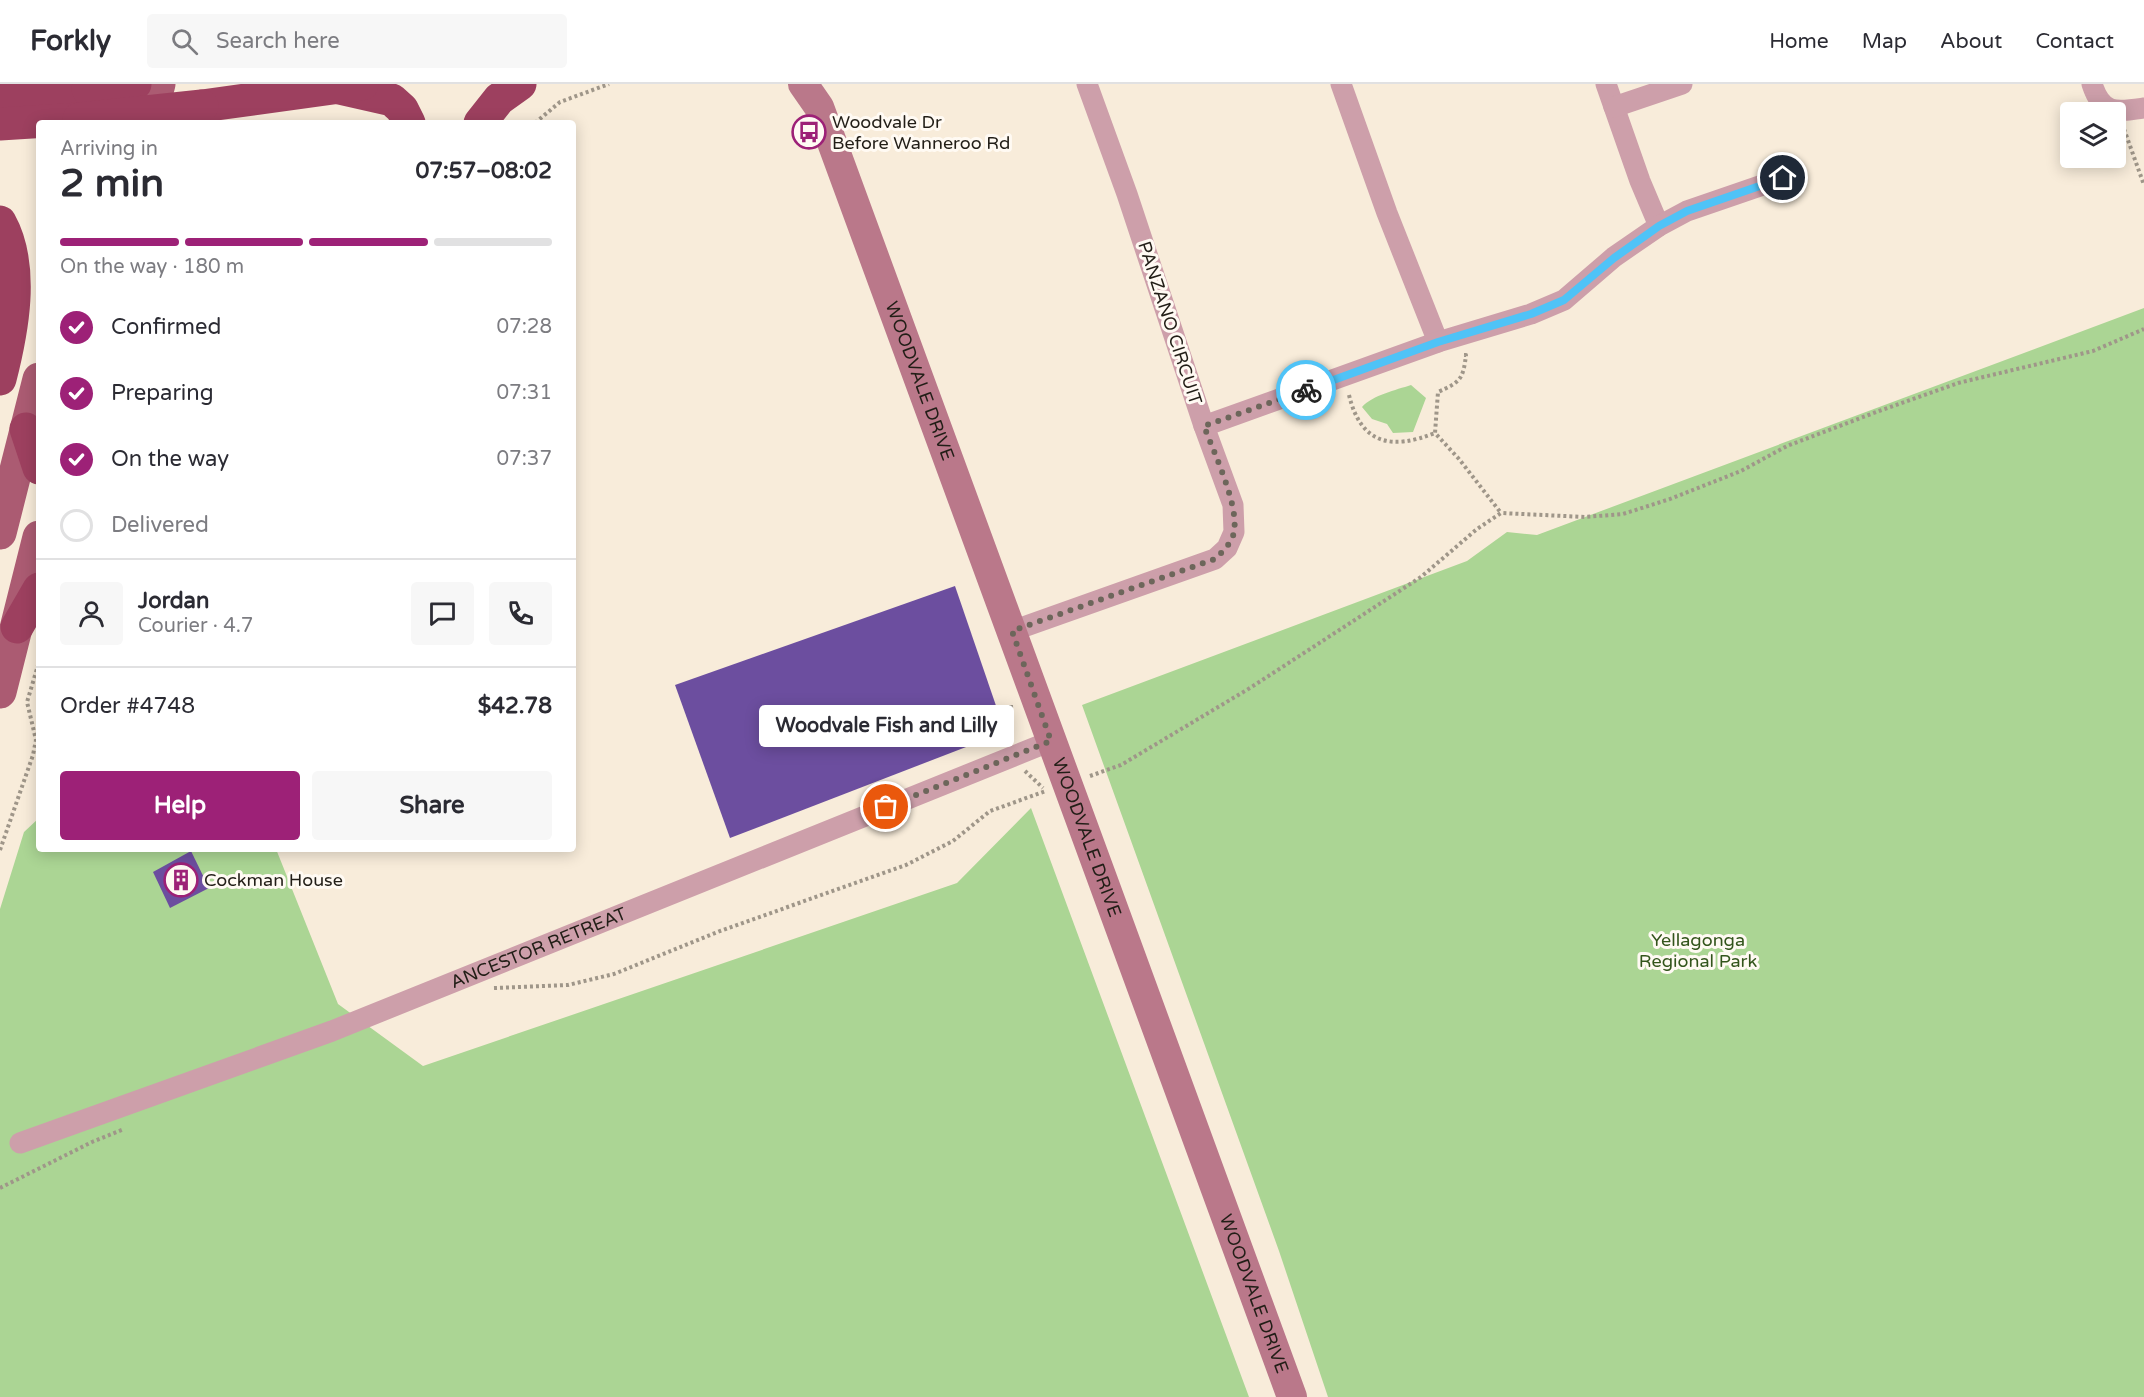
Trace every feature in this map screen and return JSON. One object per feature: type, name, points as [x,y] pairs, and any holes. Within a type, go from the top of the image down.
[{"type":"highway","points":[[0,124],[98,104],[135,84]]},
{"type":"highway","points":[[482,120],[499,99],[520,84]]},
{"type":"highway","points":[[0,97],[98,104],[202,106],[350,86],[392,100],[402,109],[408,120]]},
{"type":"highway","points":[[0,222],[8,236],[14,265],[14,294],[13,314],[0,380]]},
{"type":"highway","points":[[26,429],[36,459]]},
{"type":"highway","points":[[17,627],[36,594]]},
{"type":"main road","points":[[150,120],[159,84]]},
{"type":"main road","points":[[0,533],[36,391]]},
{"type":"main road","points":[[0,692],[36,549]]},
{"type":"street","name":"PANZANO CIRCUIT","points":[[1012,631],[1215,559],[1227,548],[1234,532],[1233,505],[1087,84]]},
{"type":"street","points":[[1341,84],[1387,213],[1438,342]]},
{"type":"street","points":[[1606,84],[1640,182],[1659,226]]},
{"type":"street","points":[[1614,106],[1682,84]]},
{"type":"street","points":[[2092,84],[2100,102]]},
{"type":"street","name":"WOODVALE DRIVE","points":[[814,92],[1292,1397]]},
{"type":"street","points":[[2126,109],[2144,108]]},
{"type":"street","points":[[1204,426],[1438,342],[1531,314],[1564,300],[1614,258],[1659,226],[1687,211],[1783,178]]},
{"type":"street","name":"ANCESTOR RETREAT","points":[[20,1143],[332,1030],[1051,741]]},
{"type":"path","points":[[539,120],[560,102],[609,84]]},
{"type":"path","points":[[2126,141],[2144,185]]},
{"type":"path","points":[[491,988],[568,985],[614,974],[720,931],[906,866],[953,841],[990,811],[1120,765],[1250,688],[1421,577],[1477,529],[1501,513],[1585,517],[1623,514],[1670,499],[1741,471],[1787,446],[1958,383],[2093,351],[2144,329]]},
{"type":"path","points":[[1460,354],[1466,355],[1464,372],[1457,383],[1438,392],[1435,433],[1459,459],[1501,513]]},
{"type":"path","points":[[1348,391],[1353,412],[1371,435],[1388,442],[1414,441],[1435,433]]},
{"type":"path","points":[[0,850],[12,820],[36,740],[27,702],[36,672]]},
{"type":"path","points":[[0,1188],[92,1142],[126,1129]]},
{"type":"green space","name":"Yellagonga Regional Park","points":[[2144,308],[2144,1397],[1328,1397],[1279,1251],[1082,705],[1467,561],[1507,532],[1537,535]]},
{"type":"green space","points":[[1411,385],[1426,398],[1413,432],[1393,433],[1387,424],[1372,419],[1362,407],[1378,396]]},
{"type":"green space","points":[[1031,808],[1249,1397],[0,1397],[0,909],[24,832],[36,821],[36,852],[277,852],[338,1004],[423,1066],[957,883]]},
{"type":"building","points":[[955,586],[1005,732],[730,838],[675,685]]},
{"type":"building","name":"Cockman House","points":[[191,852],[209,888],[170,908],[153,872]]},
{"type":"way so far","points":[[886,807],[1051,741],[1012,631],[1215,559],[1227,548],[1234,532],[1233,505],[1204,426],[1306,390]]},
{"type":"place","name":"Woodvale Dr Before Wanneroo Rd","points":[[809,132]]},
{"type":"place","name":"Woodvale Fish and Lilly","points":[[886,807]]},
{"type":"place","name":"Cockman House","points":[[181,880]]},
{"type":"route","points":[[1306,390],[1438,342],[1531,314],[1564,300],[1638,239],[1659,226],[1687,211],[1783,178]]}]
